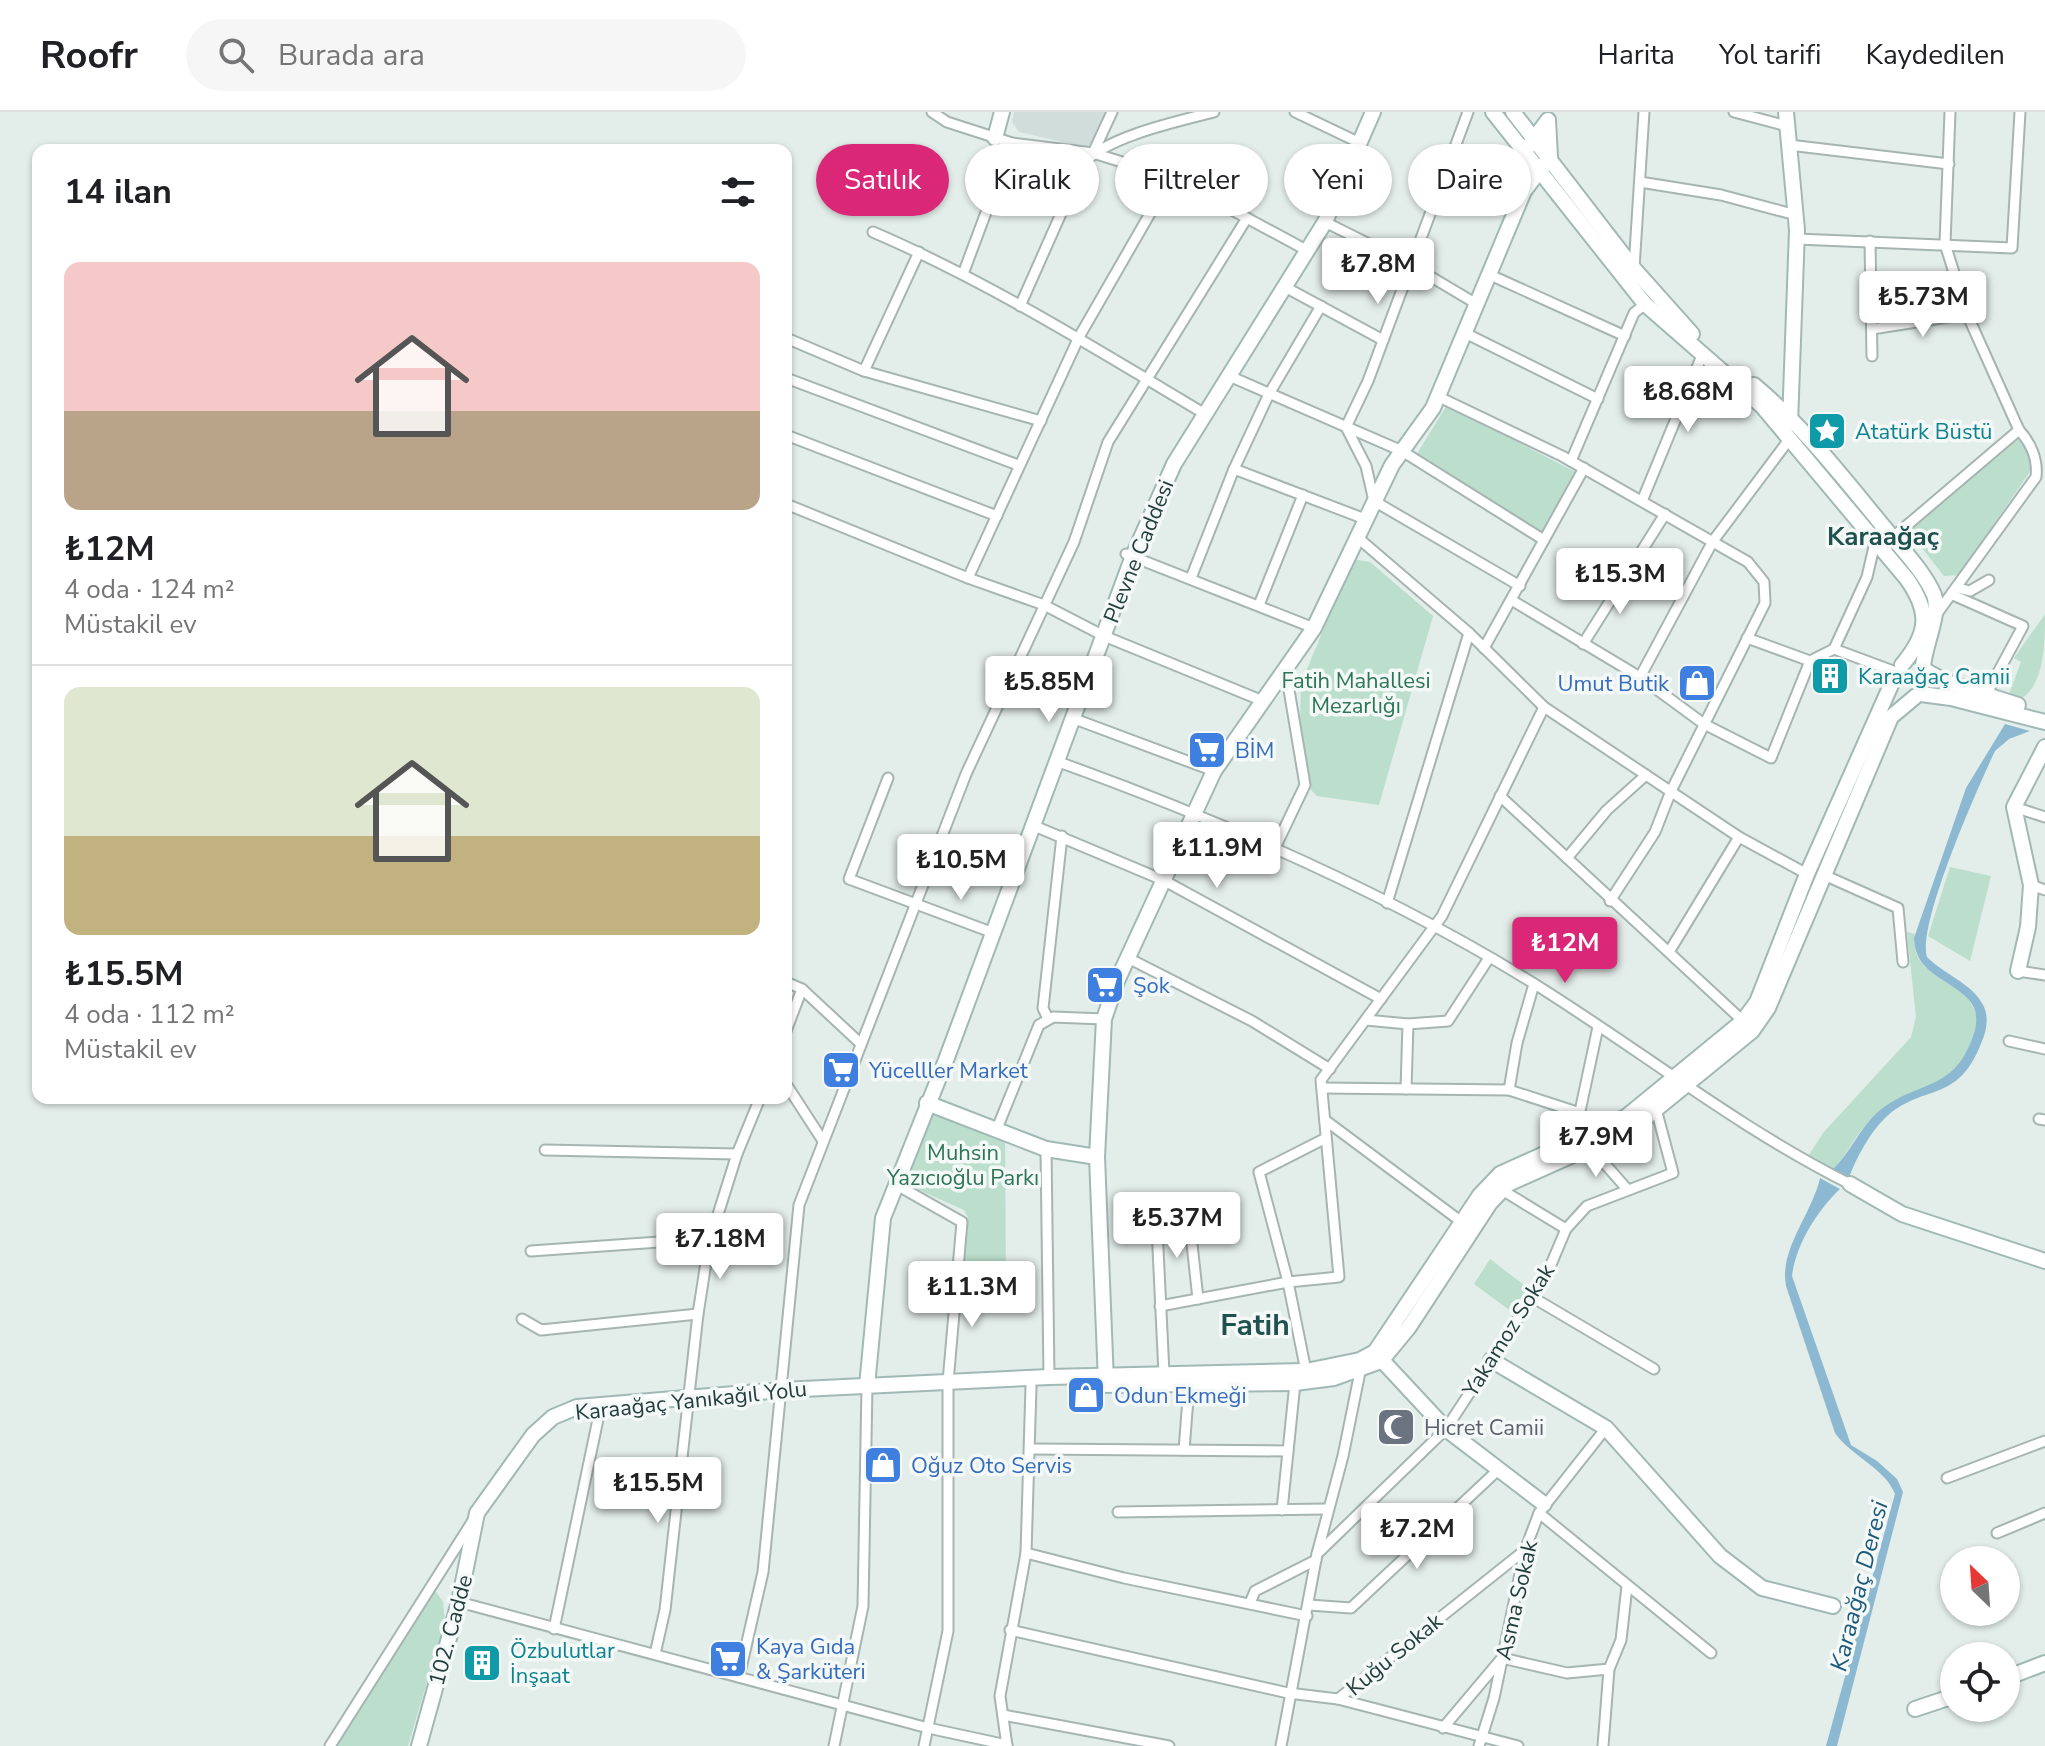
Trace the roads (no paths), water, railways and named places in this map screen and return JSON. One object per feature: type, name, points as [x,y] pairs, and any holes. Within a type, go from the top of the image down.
[{"type":"main road","points":[[995,138],[1002,112]]},
{"type":"main road","name":"Plevne Caddesi","points":[[867,1386],[883,1218],[946,1060],[991,932],[1104,636],[1129,555],[1174,464],[1325,222],[1373,112]]},
{"type":"main road","points":[[1493,112],[1519,144]]},
{"type":"main road","points":[[1378,1357],[1480,1195],[1500,1174],[1573,1144],[1626,1117],[1752,1031],[1768,1008],[1891,717],[1918,695],[1928,681],[1924,669],[1928,632],[1936,615],[1935,597],[1892,538],[1807,433],[1693,335],[1634,269],[1513,112]]},
{"type":"main road","points":[[1530,144],[1550,116]]},
{"type":"main road","points":[[1531,180],[1550,157],[1550,116]]},
{"type":"main road","points":[[1786,119],[1797,239],[1789,417],[1791,437]]},
{"type":"main road","points":[[987,1381],[1049,1377],[1189,1386],[1295,1383],[1334,1378],[1378,1357],[1409,1327],[1490,1203],[1502,1190],[1521,1178],[1633,1128],[1656,1109],[1743,1021],[1757,1002],[1807,874],[1898,671],[1921,643],[1923,601],[1876,538],[1762,406],[1645,304],[1531,159]]},
{"type":"main road","points":[[1106,1381],[1097,1157],[1104,1019],[1193,812],[1214,771],[1314,628],[1374,501],[1437,396],[1513,216]]},
{"type":"main road","points":[[1898,671],[1912,663],[1946,682],[1987,693],[2012,708]]},
{"type":"main road","points":[[1898,671],[1899,692],[2012,708],[2044,719]]},
{"type":"main road","points":[[2018,971],[2038,888],[2014,807],[2045,747]]},
{"type":"main road","points":[[927,1103],[1046,1149],[1097,1157]]},
{"type":"main road","points":[[1850,1184],[1902,1214],[2045,1261]]},
{"type":"main road","points":[[1378,1357],[1446,1429],[1542,1508]]},
{"type":"main road","points":[[1491,1360],[1606,1428],[1720,1556],[1762,1588],[1833,1606]]},
{"type":"main road","points":[[987,1381],[1031,1386],[1164,1374],[1306,1371],[1361,1365]]},
{"type":"main road","name":"Karaağaç Yanıkağıl Yolu","points":[[477,1513],[510,1463],[553,1417],[577,1407],[782,1390],[987,1381]]},
{"type":"main road","name":"102. Cadde","points":[[419,1746],[459,1602],[477,1513]]},
{"type":"main road","points":[[2020,1673],[2045,1663]]},
{"type":"main road","points":[[1915,1709],[1940,1701]]},
{"type":"street","points":[[932,112],[947,122],[1020,144]]},
{"type":"street","points":[[1097,144],[1112,112]]},
{"type":"street","points":[[1099,151],[1174,122],[1214,112]]},
{"type":"street","points":[[1295,112],[1360,143]]},
{"type":"street","points":[[1346,427],[1383,340],[1468,112]]},
{"type":"street","points":[[1634,269],[1644,112]]},
{"type":"street","points":[[1734,112],[1786,119]]},
{"type":"street","points":[[1936,615],[1956,592],[2036,477],[2037,466],[2028,439],[2019,430],[1967,314],[1945,244],[1950,112]]},
{"type":"street","points":[[1797,239],[2012,248],[2020,112]]},
{"type":"street","points":[[963,274],[1012,143]]},
{"type":"street","points":[[1789,145],[1949,164]]},
{"type":"street","points":[[1640,182],[1721,195],[1796,215]]},
{"type":"street","points":[[1020,306],[1060,216]]},
{"type":"street","points":[[968,578],[1079,337],[1149,216]]},
{"type":"street","points":[[1243,216],[1308,251]]},
{"type":"street","points":[[739,1677],[763,1572],[799,1205],[966,774],[1074,542],[1108,442],[1247,218]]},
{"type":"street","points":[[1325,222],[1411,265],[1475,303]]},
{"type":"street","points":[[873,232],[963,274],[1079,337],[1205,414]]},
{"type":"street","points":[[1870,241],[1872,356]]},
{"type":"street","points":[[864,371],[919,252]]},
{"type":"street","points":[[1488,274],[1625,336]]},
{"type":"street","points":[[1285,287],[1383,340]]},
{"type":"street","points":[[1571,461],[1634,313],[1645,304]]},
{"type":"street","points":[[1191,578],[1234,469],[1269,394],[1321,306]]},
{"type":"street","points":[[1872,329],[1967,314]]},
{"type":"street","points":[[1463,332],[1598,399]]},
{"type":"street","points":[[792,341],[864,371],[1041,421]]},
{"type":"street","points":[[1642,501],[1703,353]]},
{"type":"street","points":[[1227,375],[1402,451],[1544,540]]},
{"type":"street","points":[[792,380],[1018,465]]},
{"type":"street","points":[[1437,396],[1571,461],[1713,541],[1748,562],[1764,582],[1765,603],[1671,791],[1655,832],[1610,901]]},
{"type":"street","points":[[1346,427],[1366,466],[1374,501],[1520,586]]},
{"type":"street","points":[[1892,538],[2019,430]]},
{"type":"street","points":[[792,437],[997,516]]},
{"type":"street","points":[[1640,677],[1713,541],[1791,437]]},
{"type":"street","points":[[1464,647],[1481,644],[1513,601],[1584,468]]},
{"type":"street","points":[[1234,469],[1365,519]]},
{"type":"street","points":[[1259,605],[1303,495]]},
{"type":"street","points":[[792,506],[968,578],[1044,605],[1104,636],[1263,701]]},
{"type":"street","points":[[1583,644],[1665,514]]},
{"type":"street","points":[[1357,537],[1469,633],[1544,707],[1739,837],[1807,874]]},
{"type":"street","points":[[1513,601],[1640,677],[1704,724],[1771,758],[1810,661],[1834,649],[1867,577],[1876,538]]},
{"type":"street","points":[[1129,555],[1314,628]]},
{"type":"street","points":[[1956,592],[1970,591],[1989,580]]},
{"type":"street","points":[[1956,592],[2023,626],[1987,693]]},
{"type":"street","points":[[1387,903],[1469,633]]},
{"type":"street","points":[[1747,638],[1810,661]]},
{"type":"street","points":[[1834,649],[1898,671]]},
{"type":"street","points":[[1274,850],[1305,785],[1286,672]]},
{"type":"street","points":[[1160,1306],[1288,1282],[1339,1277],[1321,1080],[1435,926],[1544,707]]},
{"type":"street","points":[[1072,718],[1214,771]]},
{"type":"street","points":[[1056,761],[1193,812],[1435,926],[1534,984],[1681,1081],[1850,1184]]},
{"type":"street","points":[[1567,858],[1607,810],[1646,775]]},
{"type":"street","points":[[888,778],[849,879],[991,932]]},
{"type":"street","points":[[1500,796],[1743,1021]]},
{"type":"street","points":[[2014,807],[2045,817]]},
{"type":"street","points":[[1032,825],[1163,880],[1381,999]]},
{"type":"street","points":[[1048,1019],[1043,1008],[1062,836]]},
{"type":"street","points":[[1669,952],[1739,837]]},
{"type":"street","points":[[1824,875],[1898,908],[1903,962]]},
{"type":"street","points":[[1128,958],[1252,1021],[1330,1069]]},
{"type":"street","points":[[1366,1020],[1408,1024],[1448,1021],[1489,958]]},
{"type":"street","points":[[2018,971],[2045,975]]},
{"type":"street","points":[[1509,1090],[1517,1043],[1534,984]]},
{"type":"street","points":[[792,985],[802,989],[860,1043]]},
{"type":"street","points":[[792,1015],[802,989]]},
{"type":"street","points":[[996,1131],[1032,1036],[1048,1019],[1104,1019]]},
{"type":"street","points":[[1406,1089],[1408,1024]]},
{"type":"street","points":[[1573,1144],[1577,1112],[1598,1027]]},
{"type":"street","points":[[2009,1041],[2045,1049]]},
{"type":"street","points":[[1322,1088],[1509,1090],[1577,1112]]},
{"type":"street","points":[[792,1093],[823,1141]]},
{"type":"street","points":[[655,1654],[665,1610],[698,1314],[709,1243],[737,1154],[758,1104]]},
{"type":"street","points":[[1502,1190],[1566,1229],[1587,1206],[1673,1173],[1656,1109]]},
{"type":"street","points":[[1325,1120],[1463,1223]]},
{"type":"street","points":[[1306,1371],[1288,1282],[1259,1172],[1326,1138]]},
{"type":"street","points":[[1591,1148],[1627,1189]]},
{"type":"street","points":[[1046,1149],[1049,1377]]},
{"type":"street","points":[[545,1150],[737,1154]]},
{"type":"street","points":[[895,1184],[962,1222],[948,1382],[948,1631],[924,1746]]},
{"type":"street","points":[[1156,1207],[1164,1374]]},
{"type":"street","points":[[1189,1217],[1198,1299]]},
{"type":"street","name":"Yakamoz Sokak","points":[[1250,1603],[1255,1591],[1317,1557],[1446,1429],[1547,1274],[1566,1229]]},
{"type":"street","points":[[531,1251],[702,1239],[709,1243]]},
{"type":"street","points":[[1532,1297],[1654,1369]]},
{"type":"street","points":[[522,1319],[541,1330],[698,1314]]},
{"type":"street","points":[[1281,1746],[1288,1693],[1361,1365]]},
{"type":"street","points":[[1282,1510],[1295,1383]]},
{"type":"street","points":[[834,1746],[863,1606],[867,1386]]},
{"type":"street","points":[[459,1602],[843,1706],[1007,1746],[1000,1696],[1026,1553],[1032,1449],[1031,1386]]},
{"type":"street","points":[[1184,1450],[1189,1386]]},
{"type":"street","points":[[554,1629],[601,1405]]},
{"type":"street","name":"Asma Sokak","points":[[1480,1742],[1525,1550],[1542,1508],[1606,1428]]},
{"type":"street","points":[[1947,1478],[2045,1441]]},
{"type":"street","points":[[1032,1449],[1288,1451]]},
{"type":"street","points":[[1309,1605],[1351,1608],[1498,1470]]},
{"type":"street","points":[[1542,1508],[1627,1586],[1711,1653]]},
{"type":"street","points":[[1118,1512],[1327,1509]]},
{"type":"street","name":"Karaağaç Yanıkağıl Yolu","points":[[330,1746],[477,1513]]},
{"type":"street","points":[[1997,1533],[2045,1513]]},
{"type":"street","name":"Kuğu Sokak","points":[[1338,1699],[1525,1550]]},
{"type":"street","points":[[1026,1553],[1124,1578],[1307,1616]]},
{"type":"street","points":[[1603,1746],[1609,1669],[1621,1640],[1627,1586]]},
{"type":"street","points":[[1010,1630],[1288,1693],[1338,1699],[1443,1728],[1480,1742],[1518,1746]]},
{"type":"street","points":[[1443,1728],[1502,1658],[1567,1673],[1609,1669]]},
{"type":"street","points":[[1003,1715],[1169,1746]]},
{"type":"street","points":[[1100,1746],[1102,1735]]},
{"type":"water","points":[[2005,724],[2030,731],[2009,739],[1995,751],[1951,855],[1926,940],[1927,957],[1972,991],[1983,1005],[1987,1018],[1984,1037],[1962,1075],[1938,1090],[1912,1100],[1884,1119],[1864,1146],[1849,1177],[1833,1169],[1872,1117],[1894,1101],[1946,1076],[1957,1066],[1974,1033],[1976,1015],[1973,1006],[1960,992],[1926,967],[1920,960],[1914,938],[1966,788]]},
{"type":"water","points":[[1820,1178],[1840,1189],[1823,1207],[1809,1229],[1798,1252],[1792,1276],[1851,1445],[1877,1461],[1897,1479],[1903,1492],[1837,1746],[1826,1746],[1895,1494],[1884,1477],[1835,1433],[1786,1286],[1787,1259]]},
{"type":"place","name":"Atatürk Büstü","points":[[1827,431]]},
{"type":"place","name":"Karaağaç Camii","points":[[1830,676]]},
{"type":"place","name":"Umut Butik","points":[[1697,683]]},
{"type":"place","name":"BİM","points":[[1207,750]]},
{"type":"place","name":"Şok","points":[[1105,985]]},
{"type":"place","name":"Yücelller Market","points":[[841,1070]]},
{"type":"place","name":"Odun Ekmeği","points":[[1086,1395]]},
{"type":"place","name":"Hicret Camii","points":[[1396,1427]]},
{"type":"place","name":"Oğuz Oto Servis","points":[[883,1465]]},
{"type":"place","name":"Kaya Gıda & Şarküteri","points":[[728,1659]]},
{"type":"place","name":"Özbulutlar İnşaat","points":[[482,1663]]},
{"type":"district","name":"Karaağaç","points":[[1883,536]]},
{"type":"district","name":"Fatih","points":[[1255,1325]]},
{"type":"park label","name":"Fatih Mahallesi Mezarlığı","points":[[1356,692]]},
{"type":"park label","name":"Muhsin Yazıcıoğlu Parkı","points":[[963,1164]]},
{"type":"water label","name":"Karaağaç Deresi","points":[[1859,1586]]}]
